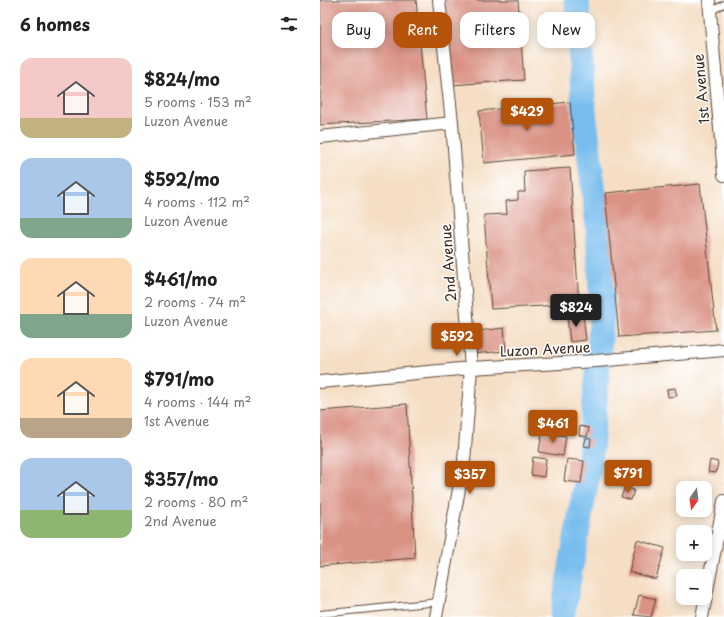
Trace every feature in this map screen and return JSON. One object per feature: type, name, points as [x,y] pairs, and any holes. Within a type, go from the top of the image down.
[{"type":"street","name":"2nd Avenue","points":[[436,617],[464,461],[471,368],[452,123],[439,0]]},
{"type":"street","name":"1st Avenue","points":[[709,6],[724,175]]},
{"type":"street","points":[[320,137],[452,123]]},
{"type":"street","name":"Luzon Avenue","points":[[320,382],[471,368],[616,360],[724,350]]},
{"type":"street","points":[[702,617],[724,501]]},
{"type":"lane","points":[[709,6],[724,4]]},
{"type":"lane","points":[[320,614],[439,602]]},
{"type":"building","points":[[320,0],[416,0],[417,12],[393,12],[393,48],[420,48],[427,119],[320,125]]},
{"type":"building","points":[[444,0],[518,0],[519,12],[460,12],[460,48],[522,48],[524,80],[451,85],[448,48],[452,48],[452,12],[445,12]]},
{"type":"building","points":[[570,102],[575,154],[484,163],[479,111]]},
{"type":"building","points":[[570,168],[579,304],[491,309],[484,215],[507,214],[506,201],[518,200],[518,192],[525,192],[524,171]]},
{"type":"building","points":[[700,184],[716,330],[619,337],[605,193]]},
{"type":"building","points":[[583,314],[586,340],[570,342],[567,316]]},
{"type":"building","points":[[504,328],[506,351],[472,354],[470,332]]},
{"type":"building","points":[[675,388],[677,396],[668,397],[667,389]]},
{"type":"building","points":[[407,404],[415,558],[320,566],[320,411]]},
{"type":"building","points":[[580,426],[589,428],[587,437],[579,435]]},
{"type":"building","points":[[542,433],[566,436],[563,456],[539,452]]},
{"type":"building","points":[[586,438],[591,439],[590,447],[584,446]]},
{"type":"building","points":[[533,457],[546,459],[544,477],[531,475]]},
{"type":"building","points":[[567,459],[584,461],[581,483],[564,481]]},
{"type":"building","points":[[710,460],[718,462],[716,473],[708,472]]},
{"type":"building","points":[[625,487],[634,490],[631,500],[621,497]]},
{"type":"building","points":[[637,540],[665,548],[656,579],[629,572]]},
{"type":"building","points":[[639,595],[656,599],[651,617],[634,615]]},
{"type":"waterway","points":[[562,617],[590,461],[602,314],[598,227],[584,111],[577,0]]}]
